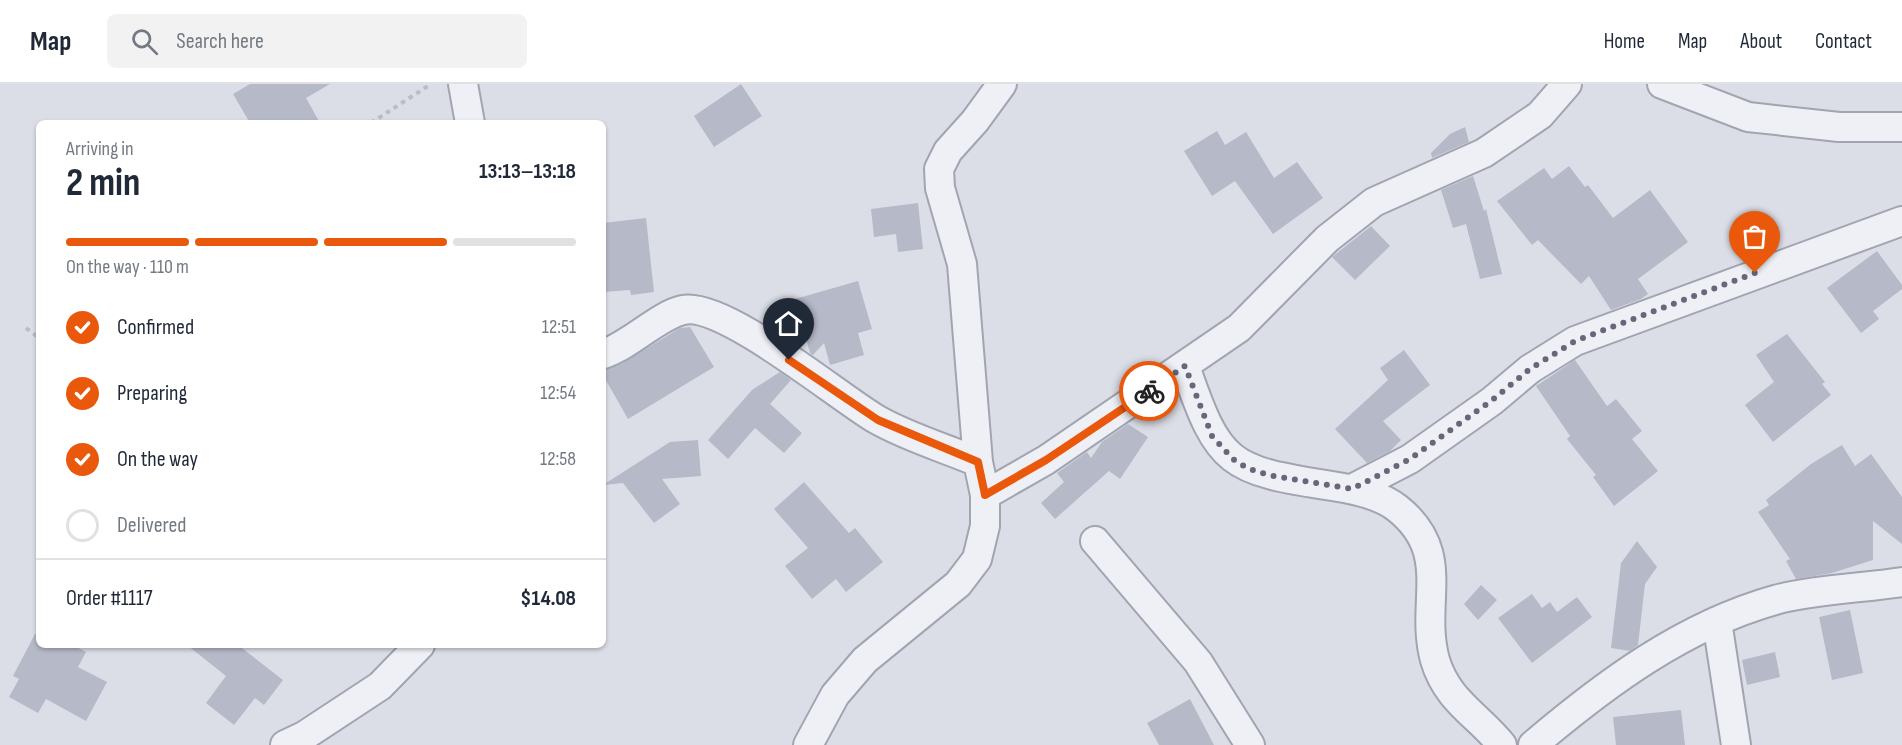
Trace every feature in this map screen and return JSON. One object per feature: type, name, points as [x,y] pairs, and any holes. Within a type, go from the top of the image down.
[{"type":"street","points":[[463,84],[469,120]]},
{"type":"street","points":[[808,745],[835,695],[865,660],[958,584],[977,559],[985,526],[985,495],[978,462],[962,264],[940,188],[939,169],[948,151],[975,121],[1002,84]]},
{"type":"street","points":[[985,495],[1046,460],[1239,328],[1327,239],[1374,202],[1484,153],[1540,115],[1567,84]]},
{"type":"street","points":[[1662,84],[1748,117],[1839,127],[1902,127]]},
{"type":"street","points":[[1352,489],[1410,459],[1491,401],[1530,369],[1575,341],[1902,221]]},
{"type":"street","points":[[606,352],[681,310],[696,308],[712,313],[756,337],[878,420],[978,462]]},
{"type":"street","points":[[1185,366],[1212,436],[1233,459],[1247,468],[1268,475],[1352,489],[1396,507],[1422,536],[1432,563],[1430,630],[1435,660],[1445,684],[1460,706],[1502,745]]},
{"type":"street","points":[[1095,541],[1198,662],[1250,745]]},
{"type":"street","points":[[1533,745],[1603,687],[1688,635],[1717,621],[1778,599],[1902,582]]},
{"type":"street","points":[[1717,621],[1736,745]]},
{"type":"street","points":[[285,745],[380,686],[417,648]]},
{"type":"path","points":[[376,120],[431,84]]},
{"type":"path","points":[[26,328],[36,336]]},
{"type":"building","points":[[250,84],[330,84],[306,98],[318,120],[248,120],[233,94]]},
{"type":"building","points":[[741,84],[762,116],[714,147],[694,116]]},
{"type":"building","points":[[1465,127],[1469,142],[1432,158],[1431,153],[1450,134]]},
{"type":"building","points":[[1217,131],[1225,145],[1246,132],[1274,178],[1297,162],[1323,198],[1273,234],[1235,181],[1212,196],[1184,151]]},
{"type":"building","points":[[1569,166],[1585,187],[1588,185],[1613,218],[1650,190],[1688,242],[1638,279],[1648,294],[1641,299],[1611,310],[1589,276],[1581,284],[1538,240],[1532,245],[1497,201],[1544,168],[1552,179]]},
{"type":"building","points":[[1473,176],[1484,211],[1486,209],[1502,274],[1480,279],[1466,224],[1453,228],[1441,190]]},
{"type":"building","points":[[918,203],[923,249],[898,252],[896,234],[874,237],[871,209]]},
{"type":"building","points":[[646,218],[654,292],[631,295],[630,290],[606,292],[606,223]]},
{"type":"building","points":[[1371,226],[1390,246],[1355,280],[1332,257]]},
{"type":"building","points":[[1877,251],[1902,285],[1902,289],[1873,311],[1879,319],[1861,333],[1827,288]]},
{"type":"building","points":[[858,281],[872,329],[858,333],[864,355],[830,365],[824,343],[813,355],[810,353],[795,299]]},
{"type":"building","points":[[690,327],[714,367],[628,419],[606,380],[606,369],[621,364],[680,328]]},
{"type":"building","points":[[1787,334],[1825,382],[1822,384],[1831,395],[1773,442],[1745,405],[1774,382],[1756,355]]},
{"type":"building","points":[[1404,350],[1430,385],[1383,421],[1401,440],[1390,451],[1367,463],[1335,429],[1388,380],[1380,368]]},
{"type":"building","points":[[1575,360],[1607,406],[1616,399],[1642,431],[1632,439],[1658,471],[1614,506],[1593,477],[1596,475],[1567,439],[1570,436],[1536,386]]},
{"type":"building","points":[[780,372],[791,380],[770,404],[802,433],[784,453],[755,428],[728,459],[708,440],[752,390]]},
{"type":"building","points":[[1128,424],[1148,437],[1120,479],[1109,471],[1055,519],[1041,503],[1064,482],[1057,473],[1087,452],[1091,458],[1102,442]]},
{"type":"building","points":[[698,440],[701,476],[662,479],[680,504],[654,523],[623,483],[606,483],[670,442]]},
{"type":"building","points":[[1842,445],[1855,466],[1871,454],[1902,497],[1902,544],[1873,521],[1873,560],[1832,573],[1796,579],[1786,561],[1790,559],[1758,512],[1769,505],[1766,500],[1811,464]]},
{"type":"building","points":[[804,482],[849,533],[855,528],[883,562],[846,592],[836,579],[812,599],[785,566],[808,548],[774,509]]},
{"type":"building","points":[[1637,541],[1657,567],[1645,584],[1638,645],[1630,651],[1611,648],[1621,563]]},
{"type":"building","points":[[1481,585],[1497,600],[1478,620],[1464,604]]},
{"type":"building","points":[[1532,594],[1542,608],[1550,602],[1557,612],[1577,597],[1592,617],[1532,663],[1498,618]]},
{"type":"building","points":[[1850,610],[1863,673],[1832,680],[1819,617]]},
{"type":"building","points":[[35,634],[36,648],[79,648],[86,652],[78,667],[107,682],[86,721],[46,699],[38,713],[9,697],[19,679],[13,676]]},
{"type":"building","points":[[191,648],[242,648],[283,680],[264,705],[255,698],[234,725],[206,703],[226,676]]},
{"type":"building","points":[[1775,652],[1780,677],[1747,685],[1742,660]]},
{"type":"building","points":[[1190,699],[1214,745],[1159,745],[1147,723]]},
{"type":"building","points":[[1681,710],[1685,745],[1616,745],[1613,717]]},
{"type":"way so far","points":[[1149,391],[1185,366],[1212,436],[1233,459],[1247,468],[1268,475],[1352,489],[1410,459],[1491,401],[1530,369],[1575,341],[1755,273]]},
{"type":"route","points":[[789,360],[878,420],[978,462],[985,495],[1046,460],[1149,391]]}]
